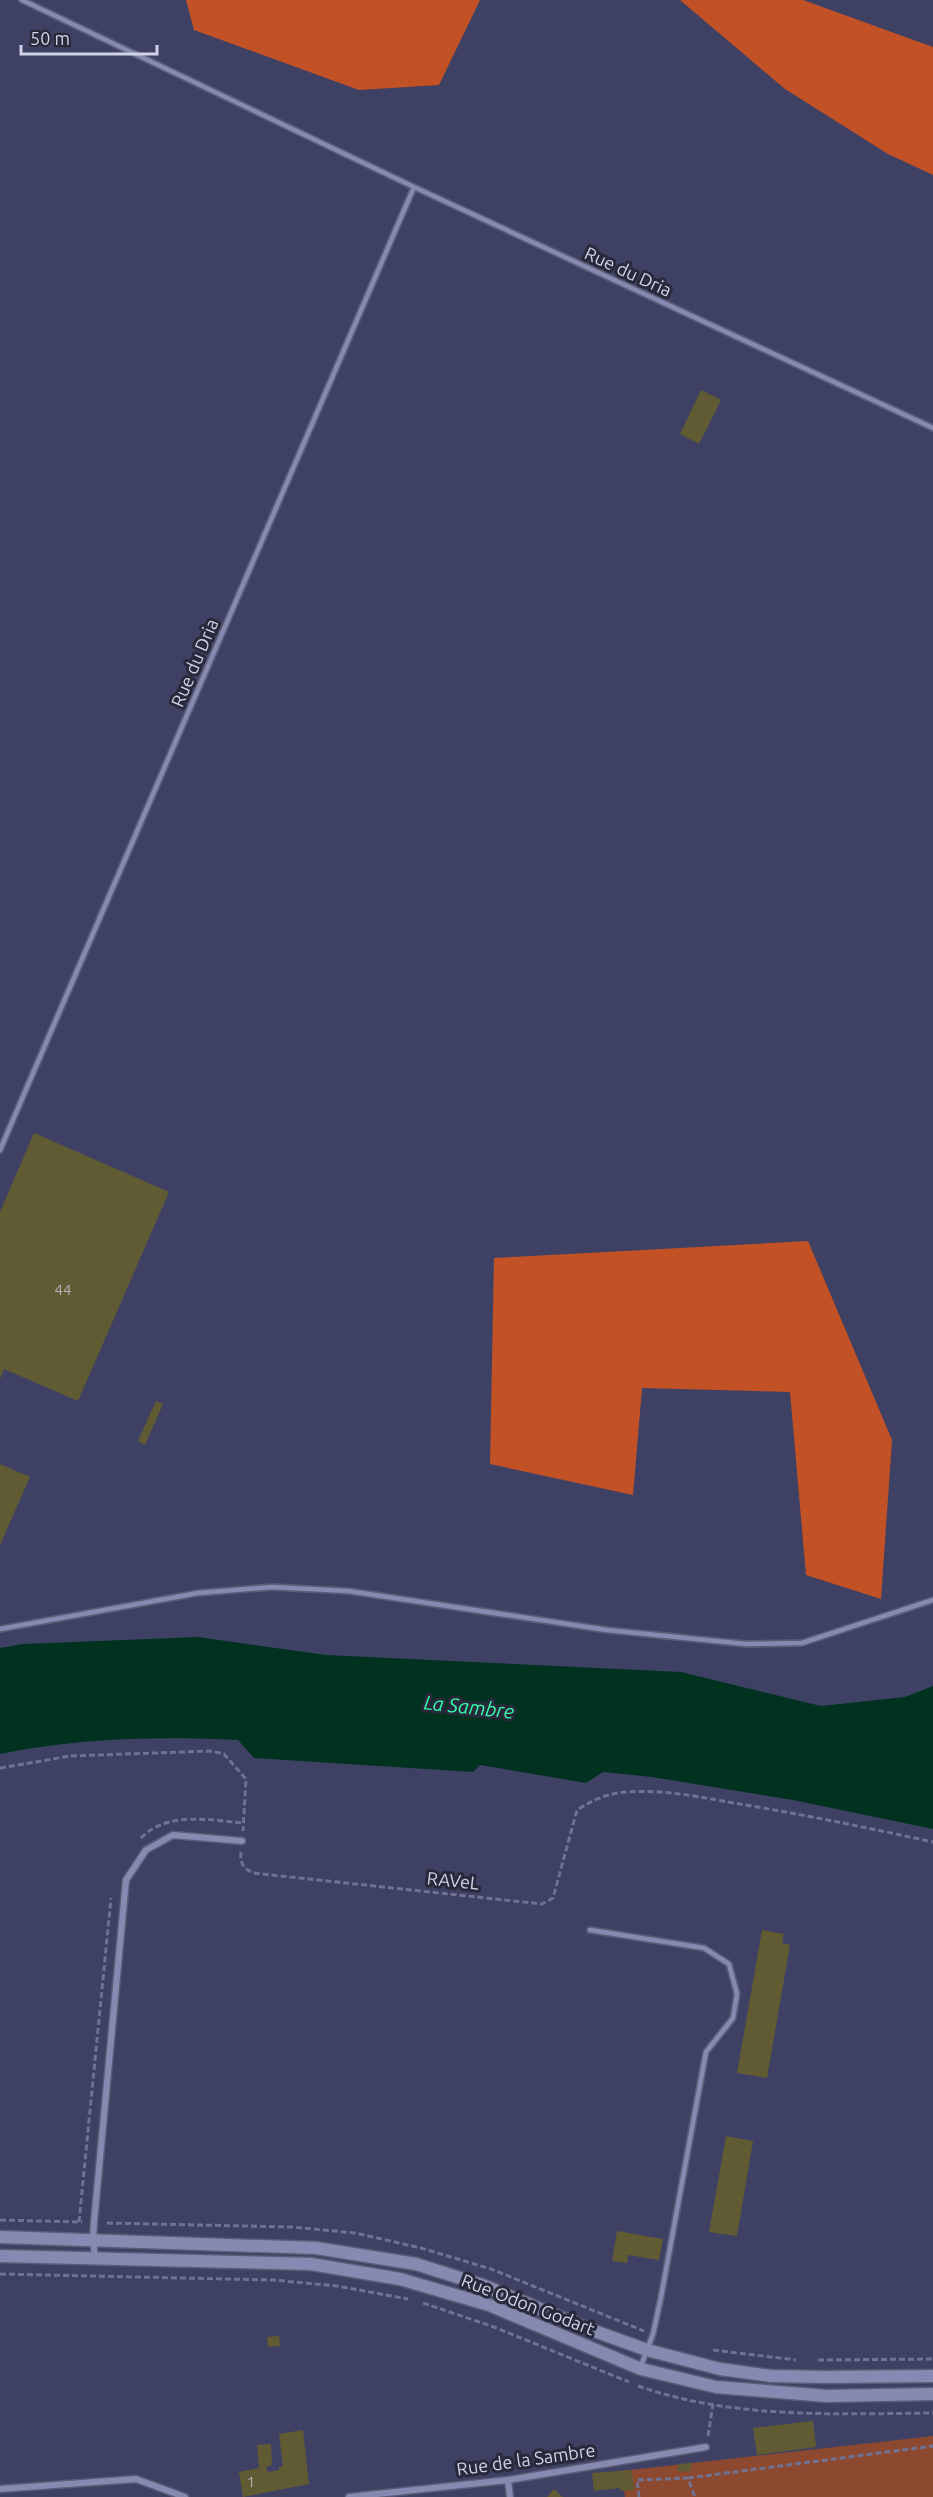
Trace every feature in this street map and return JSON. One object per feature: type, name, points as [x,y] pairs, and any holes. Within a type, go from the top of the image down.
[{"type":"main road","name":"Rue Odon Godart","points":[[0,2237],[316,2248],[416,2264],[485,2286],[586,2328],[647,2350],[720,2369],[771,2376],[933,2376]]},
{"type":"main road","name":"Rue Odon Godart","points":[[0,2256],[311,2264],[400,2279],[489,2305],[640,2369],[716,2387],[827,2396],[933,2394]]},
{"type":"street","points":[[96,2258],[93,2239],[126,1880],[146,1850],[172,1834],[242,1841]]},
{"type":"street","name":"Rue de la Sambre","points":[[349,2497],[508,2480],[706,2447]]},
{"type":"street","points":[[0,2489],[136,2479],[185,2497]]},
{"type":"street","points":[[508,2480],[510,2497]]},
{"type":"lane","name":"Rue du Dria","points":[[22,0],[414,187],[933,428]]},
{"type":"lane","name":"Rue du Dria","points":[[0,1150],[414,187]]},
{"type":"lane","points":[[0,1629],[198,1593],[272,1587],[348,1591],[607,1630],[746,1644],[802,1643],[933,1600]]},
{"type":"lane","points":[[590,1930],[704,1948],[729,1964],[737,1994],[733,2018],[706,2052],[661,2297],[640,2369]]},
{"type":"path","name":"RAVeL","points":[[0,1768],[70,1756],[211,1750],[224,1755],[246,1779],[240,1861],[245,1869],[253,1873],[542,1904],[553,1898],[577,1810],[597,1798],[625,1792],[652,1791],[834,1820],[933,1842]]},
{"type":"path","points":[[0,2274],[273,2280],[337,2286],[412,2300]]},
{"type":"path","points":[[422,2303],[494,2327],[602,2373],[654,2391],[712,2406],[752,2411],[814,2414],[933,2413]]},
{"type":"path","points":[[639,2497],[637,2480],[688,2478],[933,2446]]},
{"type":"path","points":[[688,2478],[695,2497]]},
{"type":"shaded area","points":[[186,0],[480,0],[439,85],[359,90],[194,30]]},
{"type":"shaded area","points":[[680,0],[803,0],[933,47],[933,175],[888,154],[785,89]]},
{"type":"shaded area","points":[[808,1241],[892,1440],[881,1599],[806,1575],[790,1392],[642,1388],[633,1495],[490,1464],[494,1258]]},
{"type":"shaded area","points":[[933,2436],[933,2497],[625,2497],[621,2471]]},
{"type":"water","name":"La Sambre","points":[[198,1637],[326,1655],[681,1672],[821,1706],[905,1697],[933,1686],[933,1829],[793,1800],[652,1777],[603,1772],[586,1783],[480,1765],[473,1772],[254,1758],[238,1740],[178,1738],[88,1741],[0,1754],[0,1648],[23,1644]]},
{"type":"building","points":[[701,390],[721,400],[699,444],[680,434]]},
{"type":"building","points":[[34,1133],[169,1192],[78,1401],[4,1369],[0,1379],[0,1212]]},
{"type":"building","points":[[156,1401],[163,1404],[145,1445],[138,1441]]},
{"type":"building","points":[[0,1464],[30,1477],[0,1545]]},
{"type":"building","points":[[762,1930],[784,1934],[782,1943],[790,1945],[767,2078],[737,2073]]},
{"type":"building","points":[[726,2136],[753,2141],[737,2236],[709,2232]]},
{"type":"building","points":[[617,2231],[663,2239],[659,2260],[628,2255],[627,2263],[612,2261]]},
{"type":"building","points":[[279,2336],[280,2346],[268,2347],[267,2337]]},
{"type":"building","points":[[813,2421],[816,2447],[757,2455],[753,2428]]},
{"type":"building","points":[[303,2430],[309,2484],[243,2497],[239,2472],[259,2468],[257,2445],[271,2444],[272,2465],[266,2467],[268,2472],[279,2470],[279,2467],[283,2466],[279,2434]]},
{"type":"building","points":[[691,2463],[691,2471],[678,2472],[678,2464]]},
{"type":"building","points":[[631,2470],[635,2490],[621,2491],[620,2488],[594,2491],[592,2473]]},
{"type":"building","points":[[554,2489],[563,2497],[547,2497]]}]
